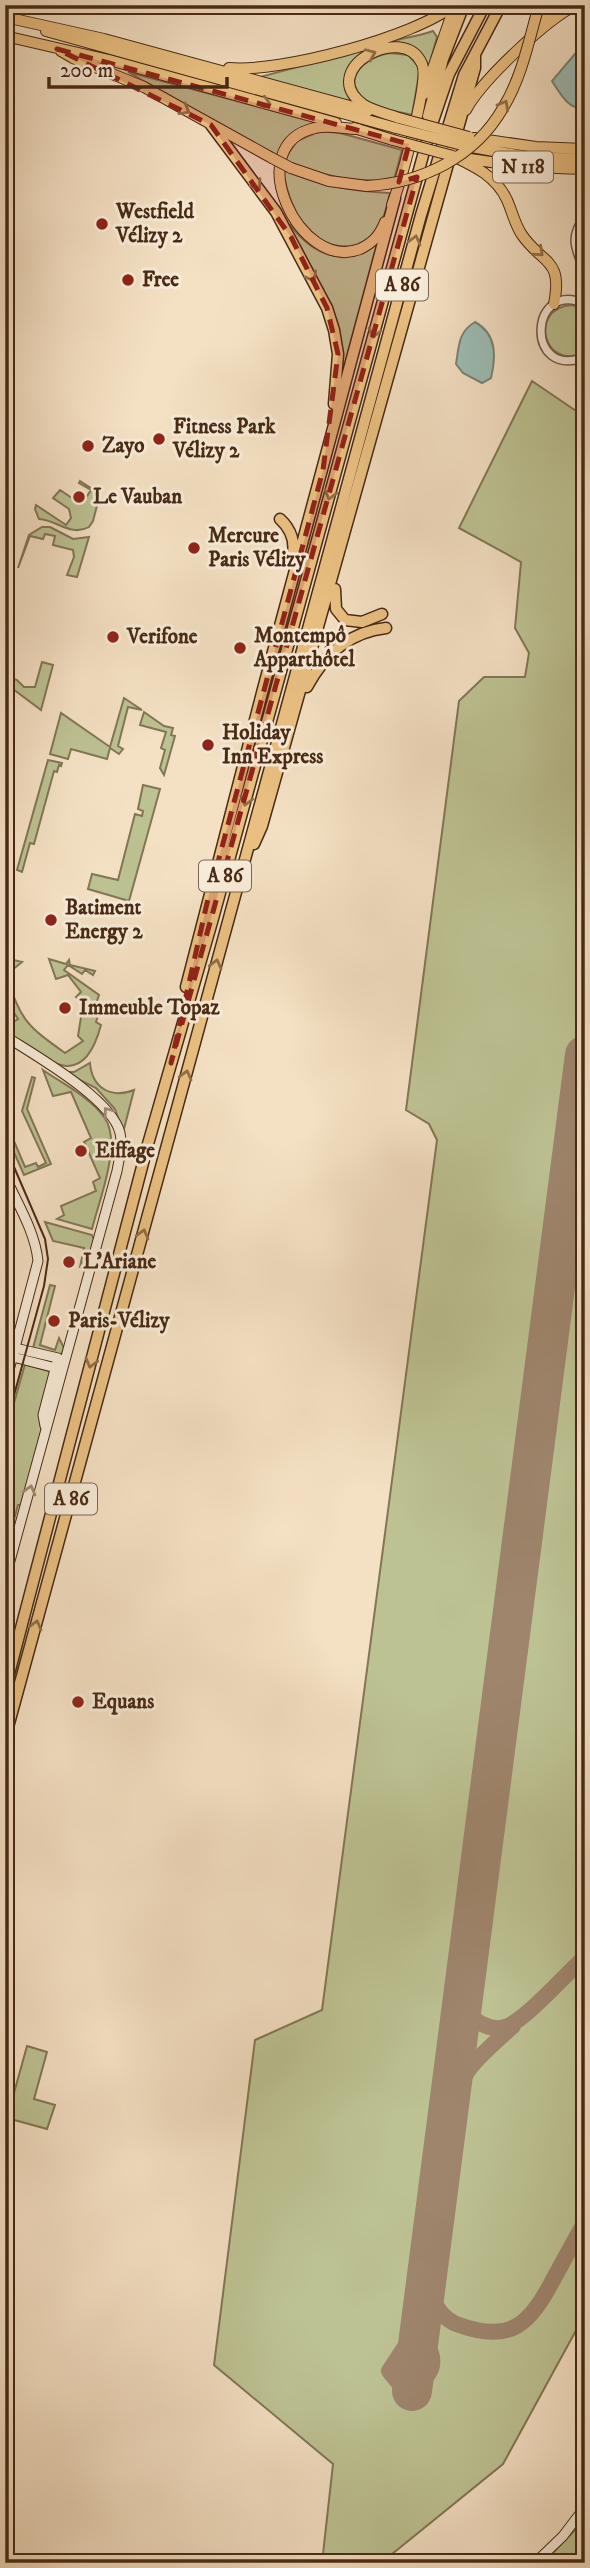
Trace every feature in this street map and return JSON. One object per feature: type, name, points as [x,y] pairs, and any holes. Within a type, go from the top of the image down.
[{"type":"highway","points":[[430,130],[427,118],[446,49],[464,5]]},
{"type":"highway","name":"A 86","points":[[5,1689],[171,1063],[216,909],[430,130],[449,75],[485,5]]},
{"type":"highway","name":"A 86","points":[[5,1738],[454,100],[470,60],[475,56],[501,5]]},
{"type":"highway","points":[[237,885],[261,826],[299,701],[460,124],[475,68],[475,56]]},
{"type":"highway","points":[[211,125],[281,220],[318,288],[334,330],[338,354],[338,382],[323,470]]},
{"type":"highway","points":[[171,1063],[176,1027],[246,754],[395,198]]},
{"type":"highway","points":[[246,754],[245,735],[295,547],[280,519]]},
{"type":"highway","points":[[348,526],[335,590],[336,609],[342,618],[353,623],[382,614]]},
{"type":"highway","points":[[299,701],[313,675],[340,645],[358,635],[386,628]]},
{"type":"main road","points":[[209,67],[272,67],[365,44],[420,26],[455,5]]},
{"type":"main road","points":[[358,130],[328,126],[312,128],[291,141],[282,156],[278,173],[280,187],[300,225],[317,245],[335,252],[349,252],[369,244],[379,235],[395,198],[419,108],[455,5]]},
{"type":"main road","points":[[57,49],[144,87],[291,167],[329,181],[367,186],[395,183],[424,175],[452,160],[483,135],[503,108],[518,75],[539,5]]},
{"type":"main road","points":[[521,49],[556,5]]},
{"type":"main road","points":[[460,124],[480,88],[521,49],[576,5]]},
{"type":"main road","points":[[5,18],[62,29],[209,67],[398,123]]},
{"type":"main road","points":[[25,23],[55,34],[468,141],[585,149]]},
{"type":"main road","name":"N 118","points":[[5,36],[109,60],[459,158],[525,167],[585,169]]},
{"type":"main road","points":[[398,123],[366,106],[354,94],[350,82],[352,71],[360,59],[368,54],[398,48],[409,51],[418,58],[424,68],[419,108]]},
{"type":"main road","name":"N 118","points":[[468,141],[527,157],[585,159]]},
{"type":"main road","points":[[459,158],[495,182],[506,197],[521,234],[553,268],[557,280],[554,304]]},
{"type":"main road","points":[[5,1036],[99,1100],[114,1119],[120,1133],[121,1147],[117,1171],[59,1368],[46,1428],[5,1579]]},
{"type":"main road","points":[[5,1176],[37,1248],[38,1261],[5,1385]]},
{"type":"main road","points":[[14,1352],[58,1358],[59,1368]]},
{"type":"main road","points":[[536,2563],[563,2536],[585,2507]]},
{"type":"street","points":[[585,215],[579,224],[573,245],[585,273]]},
{"type":"street","points":[[583,301],[567,300],[554,304],[541,321],[541,340],[547,351],[557,358],[581,359],[585,367]]},
{"type":"highlighted area","points":[[57,49],[409,144],[399,182],[417,177],[171,1063],[207,903],[323,470],[338,354],[327,308],[291,237],[211,125]]},
{"type":"green space","points":[[433,31],[437,37],[429,66],[418,51],[395,44],[394,41],[423,34]]},
{"type":"green space","points":[[364,49],[350,67],[348,77],[346,88],[355,100],[354,103],[260,77]]},
{"type":"green space","points":[[380,55],[408,55],[420,68],[412,115],[375,106],[360,95],[355,87],[355,79],[363,65]]},
{"type":"green space","points":[[128,72],[319,123],[294,135],[278,157]]},
{"type":"green space","points":[[320,131],[340,133],[402,150],[394,180],[338,177],[284,160],[297,141]]},
{"type":"green space","points":[[282,169],[335,187],[390,193],[380,225],[362,243],[352,246],[333,245],[315,236],[297,215]]},
{"type":"green space","points":[[288,226],[309,245],[330,255],[352,255],[378,244],[343,382],[340,381],[331,308]]},
{"type":"green space","points":[[572,305],[585,310],[585,352],[571,356],[559,354],[551,347],[546,337],[546,327],[549,317],[558,309]]},
{"type":"green space","points":[[532,381],[585,417],[585,2314],[503,2464],[381,2563],[322,2563],[333,2464],[214,2365],[255,2040],[322,2010],[437,1140],[429,1124],[406,1110],[459,701],[484,677],[525,677],[529,653],[515,628],[521,562],[459,528]]},
{"type":"green space","points":[[80,481],[100,494],[89,527],[76,530],[39,519],[36,505],[66,525],[71,518],[69,509],[53,498],[60,490],[75,500],[85,499],[91,490],[79,483]]},
{"type":"green space","points":[[42,527],[50,527],[73,539],[89,537],[77,577],[67,575],[74,557],[73,550],[53,545],[55,536],[45,534],[43,539],[30,536],[18,568],[29,535]]},
{"type":"green space","points":[[42,662],[53,665],[41,710],[5,683],[5,673],[9,669],[7,676],[24,687],[35,687]]},
{"type":"green space","points":[[124,698],[142,710],[128,707],[118,746],[123,749],[119,754],[110,748],[107,759],[71,749],[68,759],[50,754],[61,713],[110,747]]},
{"type":"green space","points":[[144,712],[164,726],[173,728],[171,735],[175,736],[164,775],[160,768],[165,750],[161,748],[166,732],[140,725]]},
{"type":"green space","points":[[48,760],[62,763],[57,772],[54,771],[34,844],[30,843],[22,872],[17,870]]},
{"type":"green space","points":[[143,785],[160,789],[129,901],[88,889],[92,874],[118,880],[135,814],[142,816],[143,811],[138,809]]},
{"type":"green space","points":[[49,959],[66,964],[69,960],[70,965],[95,971],[93,975],[85,970],[82,974],[68,965],[64,970],[99,995],[95,1007],[100,1009],[96,1022],[101,1025],[93,1047],[84,1060],[73,1065],[61,1065],[34,1052],[5,1031],[5,1023],[8,1025],[18,1019],[8,997],[7,977],[16,1003],[27,1021],[65,1053],[83,1041],[78,1036],[81,1001],[76,997],[81,992],[68,975],[56,979]]},
{"type":"green space","points":[[14,960],[22,962],[7,974]]},
{"type":"green space","points":[[90,1063],[94,1079],[104,1089],[118,1093],[134,1090],[124,1129],[115,1109],[96,1088],[64,1072],[74,1072]]},
{"type":"green space","points":[[43,1070],[91,1103],[104,1117],[109,1128],[111,1141],[108,1172],[92,1229],[57,1219],[64,1215],[61,1206],[96,1191],[93,1182],[100,1178],[84,1142],[91,1138],[71,1092],[53,1096]]},
{"type":"green space","points":[[32,1077],[35,1078],[27,1109],[51,1164],[24,1175],[5,1132],[5,1120],[25,1167],[36,1163],[38,1167],[46,1163],[22,1111]]},
{"type":"green space","points":[[45,1222],[92,1235],[94,1240],[86,1269],[80,1267],[84,1248],[53,1241]]},
{"type":"green space","points":[[50,1285],[55,1286],[40,1345],[55,1350],[59,1338],[64,1348],[61,1356],[33,1348]]},
{"type":"green space","points":[[25,1364],[51,1374],[40,1416],[42,1436],[5,1552],[5,1435]]},
{"type":"green space","points":[[27,2046],[47,2052],[34,2099],[55,2105],[47,2129],[7,2118]]},
{"type":"green space","points":[[585,2515],[585,2563],[543,2563],[578,2527]]},
{"type":"water","points":[[585,42],[585,109],[569,104],[552,81]]},
{"type":"water","points":[[475,322],[491,339],[494,354],[491,378],[482,383],[463,373],[456,364],[462,335]]},
{"type":"taxiway","points":[[465,1987],[466,2003],[473,2017],[488,2027],[505,2027],[526,2014],[585,1957]]},
{"type":"taxiway","points":[[448,2114],[459,2085],[473,2064],[513,2026]]},
{"type":"taxiway","points":[[428,2272],[435,2303],[451,2321],[477,2330],[506,2330],[517,2326],[536,2308],[585,2222]]},
{"type":"taxiway","points":[[421,2339],[431,2353],[429,2374],[412,2383],[397,2381],[389,2371],[418,2327],[423,2314]]},
{"type":"runway","points":[[412,2391],[585,1055]]},
{"type":"tram line","points":[[5,1146],[45,1239],[48,1259],[44,1286],[5,1428]]},
{"type":"place","name":"Westfield Vélizy 2","points":[[102,224]]},
{"type":"place","name":"Free","points":[[128,280]]},
{"type":"place","name":"Fitness Park Vélizy 2","points":[[159,439]]},
{"type":"place","name":"Zayo","points":[[88,446]]},
{"type":"place","name":"Le Vauban","points":[[79,497]]},
{"type":"place","name":"Mercure Paris Vélizy","points":[[194,548]]},
{"type":"place","name":"Verifone","points":[[113,637]]},
{"type":"place","name":"Montempô Apparthôtel","points":[[240,648]]},
{"type":"place","name":"Holiday Inn Express","points":[[208,745]]},
{"type":"place","name":"Batiment Energy 2","points":[[51,920]]},
{"type":"place","name":"Immeuble Topaz","points":[[65,1008]]},
{"type":"place","name":"Eiffage","points":[[81,1151]]},
{"type":"place","name":"L'Ariane","points":[[69,1262]]},
{"type":"place","name":"Paris-Vélizy","points":[[54,1321]]},
{"type":"place","name":"Equans","points":[[78,1702]]}]
